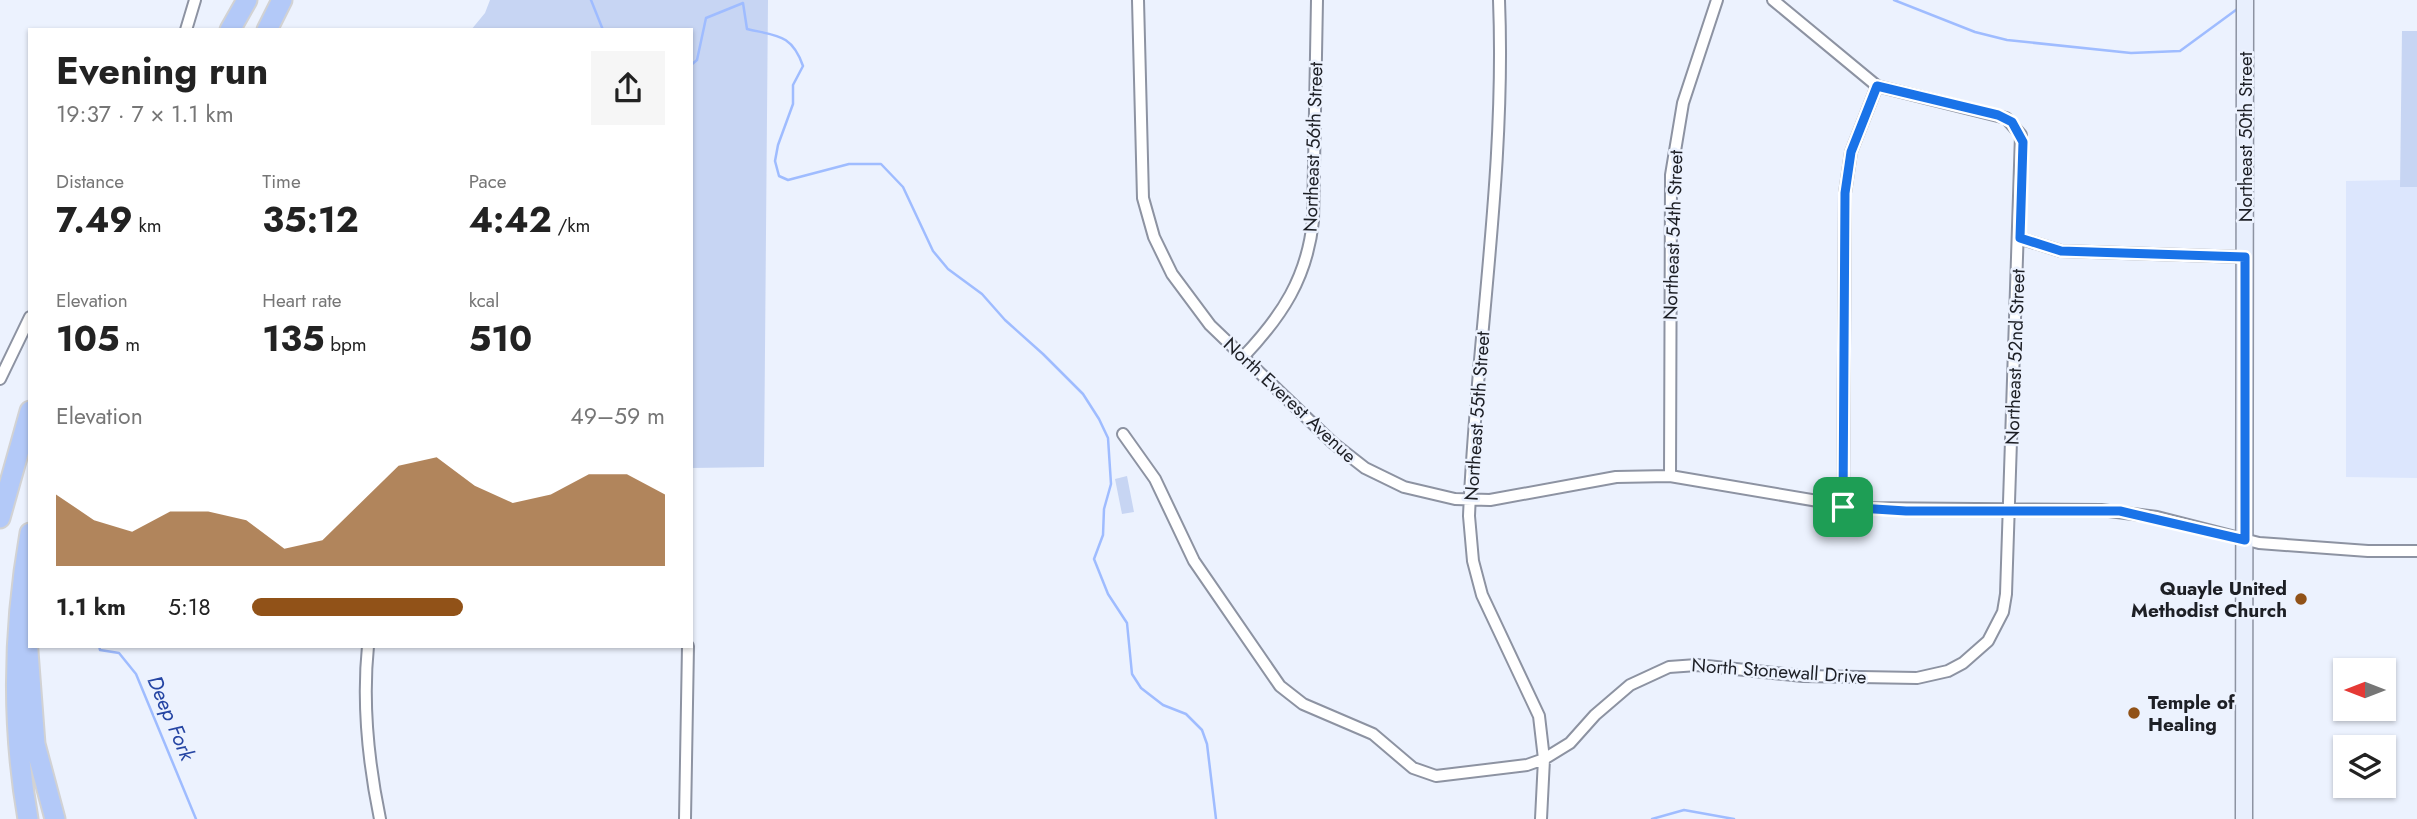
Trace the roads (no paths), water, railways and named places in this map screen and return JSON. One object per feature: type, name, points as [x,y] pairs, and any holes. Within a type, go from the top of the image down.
[{"type":"highway","points":[[231,28],[247,0]]},
{"type":"highway","points":[[268,28],[282,0]]},
{"type":"highway","points":[[0,518],[28,418]]},
{"type":"highway","points":[[28,543],[16,627],[15,693],[28,819]]},
{"type":"highway","points":[[24,564],[29,703],[40,768],[55,819]]},
{"type":"street","points":[[187,28],[195,0]]},
{"type":"street","name":"North Everest Avenue","points":[[1138,0],[1140,173],[1148,216],[1163,257],[1183,293],[1210,325],[1333,443],[1365,468],[1423,492],[1470,500],[1502,499],[1616,477],[1670,476],[1843,507],[1906,511],[2120,511],[2245,540],[2368,551],[2417,551]]},
{"type":"street","name":"Northeast 56th Street","points":[[1243,357],[1283,311],[1307,257],[1313,221],[1317,0]]},
{"type":"street","name":"Northeast 55th Street","points":[[1499,0],[1499,141],[1470,500],[1471,542],[1477,579],[1535,707],[1544,760],[1541,819]]},
{"type":"street","name":"Northeast 54th Street","points":[[1670,476],[1671,175],[1683,103],[1717,0]]},
{"type":"street","points":[[1773,0],[1877,86],[1851,152],[1845,193],[1843,507]]},
{"type":"street","name":"Northeast 50th Street","points":[[2244,819],[2245,0]]},
{"type":"street","name":"Northeast 52nd Street","points":[[1877,86],[1998,115],[2012,122],[2023,142],[2008,510]]},
{"type":"street","points":[[2020,238],[2061,251],[2245,257]]},
{"type":"street","points":[[0,379],[28,321]]},
{"type":"street","name":"North Stonewall Drive","points":[[1124,434],[1155,479],[1194,561],[1263,666],[1291,696],[1303,704],[1373,734],[1404,762],[1424,773],[1458,775],[1544,760],[1570,743],[1595,715],[1630,685],[1669,667],[1697,665],[1803,676],[1917,678],[1948,671],[1963,663],[1988,641],[2003,612],[2008,510]]},
{"type":"street","points":[[368,648],[365,707],[367,741],[380,819]]},
{"type":"street","points":[[685,819],[688,648]]},
{"type":"waterway","name":"Deep Fork","points":[[591,0],[602,28]]},
{"type":"waterway","points":[[1894,0],[1975,32],[2007,40],[2131,53],[2180,51],[2240,7]]},
{"type":"waterway","points":[[693,63],[697,60],[706,18],[743,3],[747,29],[782,38],[794,48],[803,66],[793,85],[793,104],[778,145],[775,161],[779,176],[788,180],[849,164],[881,164],[903,187],[933,251],[948,269],[982,294],[1005,320],[1083,394],[1108,438],[1111,484],[1104,509],[1103,535],[1094,559],[1108,594],[1127,623],[1132,674],[1141,688],[1163,705],[1186,714],[1202,730],[1207,744],[1216,819]]},
{"type":"waterway","name":"Deep Fork","points":[[100,648],[119,653],[136,674],[196,819]]},
{"type":"waterway","points":[[1652,819],[1684,810],[1734,819]]},
{"type":"place","name":"Quayle United Methodist Church","points":[[2301,599]]},
{"type":"place","name":"Temple of Healing","points":[[2134,713]]}]
